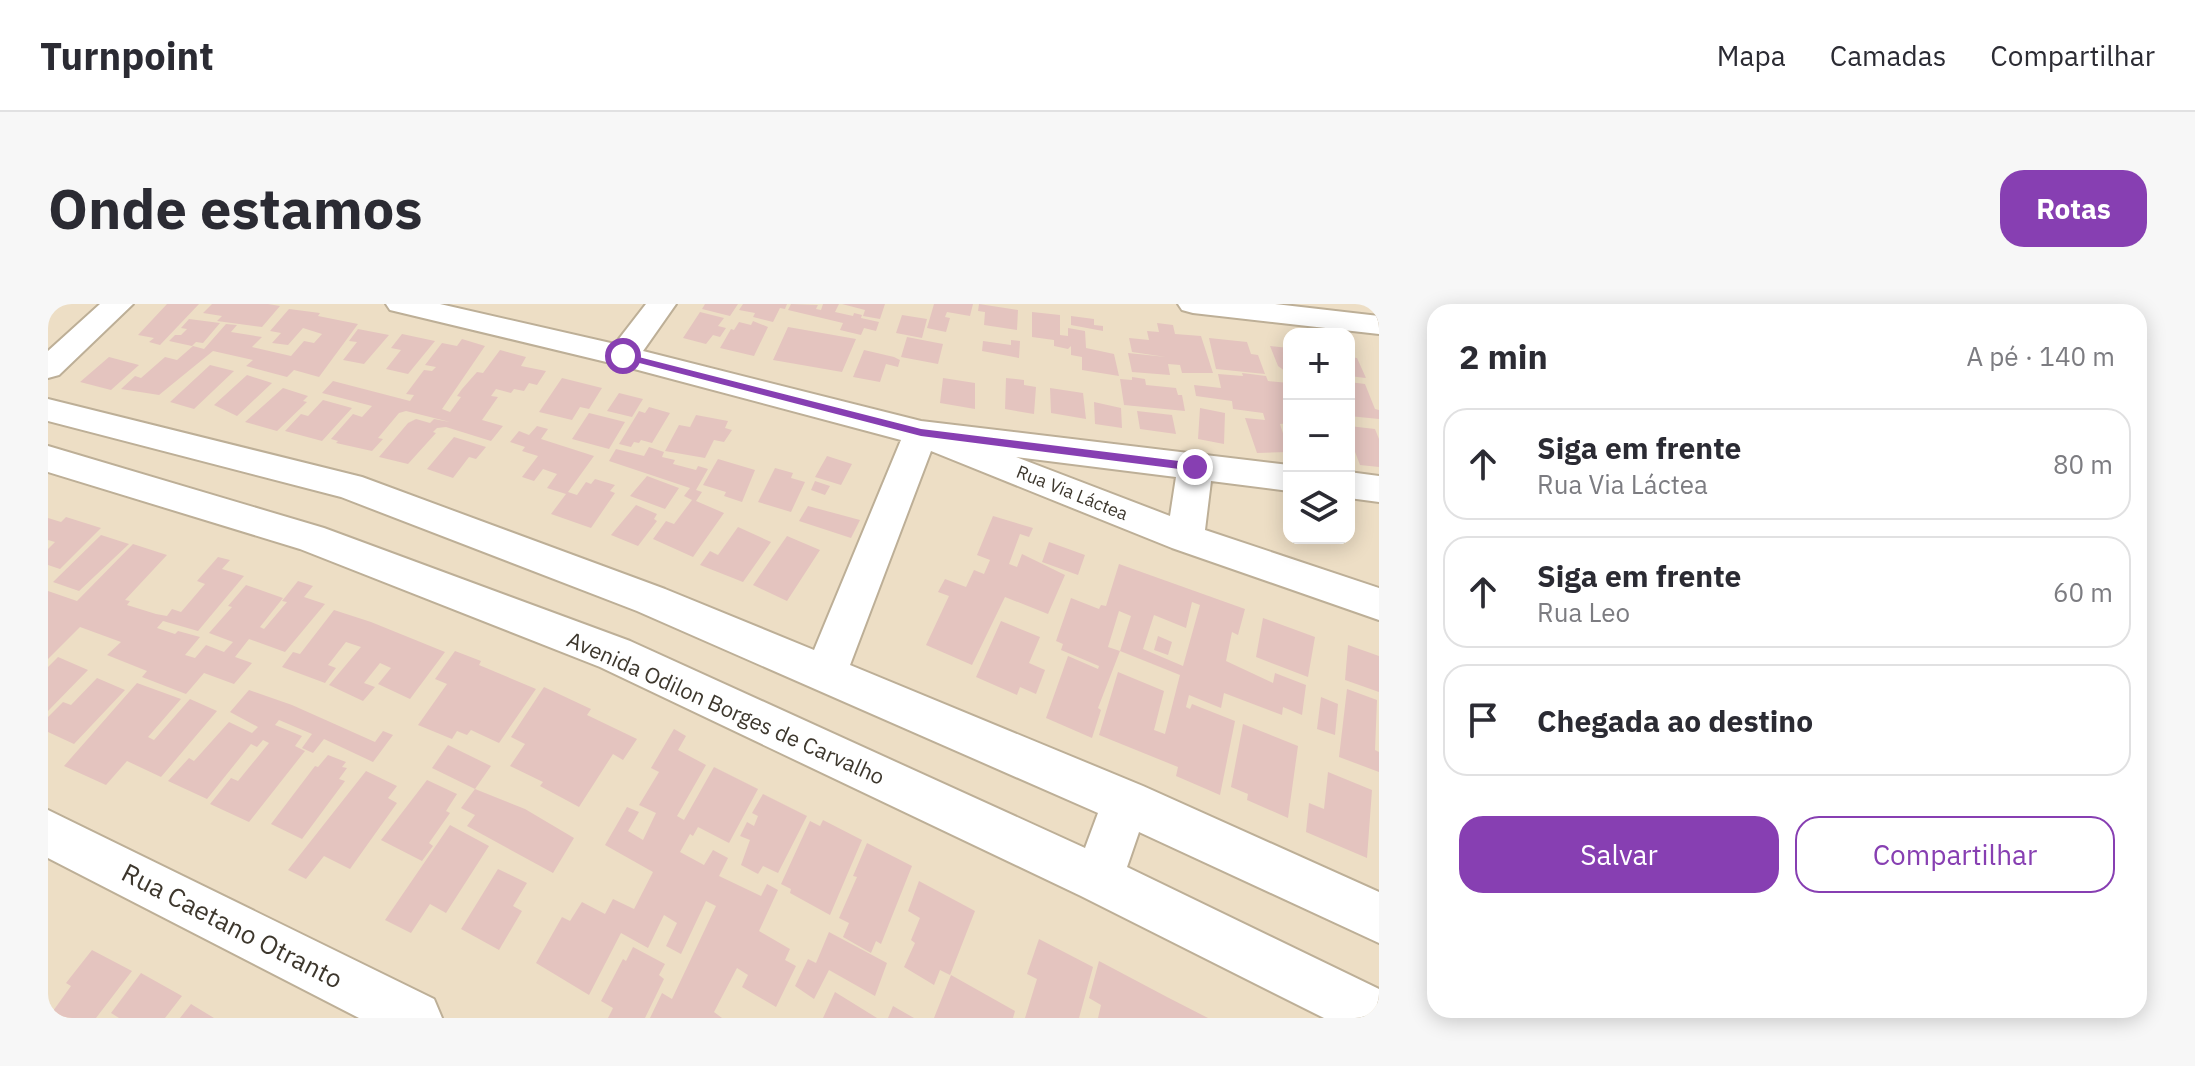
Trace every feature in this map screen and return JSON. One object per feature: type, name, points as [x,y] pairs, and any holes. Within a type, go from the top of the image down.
[{"type":"street","points":[[48,368],[118,304]]},
{"type":"street","name":"Rua Via Láctea","points":[[401,304],[623,356],[921,433],[1185,538],[1379,604]]},
{"type":"street","points":[[623,356],[661,304]]},
{"type":"street","points":[[1193,304],[1379,325]]},
{"type":"street","points":[[48,410],[349,486],[651,600],[1126,802],[1379,918]]},
{"type":"street","points":[[51,459],[97,420]]},
{"type":"street","points":[[826,673],[921,433],[1283,477]]},
{"type":"street","name":"Avenida Odilon Borges de Carvalho","points":[[51,459],[311,538],[615,654],[1098,879],[1379,1017]]},
{"type":"street","points":[[1185,538],[1195,467]]},
{"type":"street","points":[[1355,486],[1379,489]]},
{"type":"street","points":[[615,654],[651,600]]},
{"type":"street","points":[[1098,879],[1126,802]]},
{"type":"street","name":"Rua Caetano Otranto","points":[[48,833],[415,1018]]},
{"type":"building","points":[[167,304],[199,304],[160,345],[149,342],[154,338],[138,335]]},
{"type":"building","points":[[212,304],[280,306],[262,327],[217,321],[222,316],[203,313]]},
{"type":"building","points":[[705,304],[738,304],[730,316],[702,309]]},
{"type":"building","points":[[743,304],[787,304],[785,309],[780,308],[773,322],[753,317],[755,313],[739,310]]},
{"type":"building","points":[[791,304],[818,305],[816,309],[821,310],[823,304],[839,304],[835,312],[853,316],[854,313],[879,322],[876,331],[864,328],[861,335],[840,330],[843,323],[788,310]]},
{"type":"building","points":[[842,304],[885,304],[880,319],[863,316],[865,310]]},
{"type":"building","points":[[934,304],[973,304],[970,316],[947,312],[945,317],[950,318],[946,332],[927,328]]},
{"type":"building","points":[[979,304],[1018,310],[1017,330],[984,325],[985,312],[978,311]]},
{"type":"building","points":[[289,309],[320,313],[318,316],[358,324],[319,377],[294,370],[287,377],[246,366],[253,360],[213,351],[159,395],[121,389],[135,376],[141,378],[165,357],[177,360],[193,346],[204,349],[226,324],[237,325],[231,332],[262,337],[252,347],[291,356],[304,341],[314,343],[322,334],[303,328],[288,345],[272,343],[281,333],[270,331]]},
{"type":"building","points":[[700,312],[724,318],[718,326],[726,328],[720,337],[713,335],[706,344],[683,338]]},
{"type":"building","points":[[1032,312],[1060,315],[1060,335],[1068,336],[1068,328],[1085,331],[1086,348],[1114,354],[1119,376],[1082,370],[1082,357],[1071,355],[1071,346],[1068,349],[1054,346],[1054,340],[1032,337]]},
{"type":"building","points":[[902,315],[927,319],[922,338],[896,333]]},
{"type":"building","points":[[1071,316],[1094,319],[1094,325],[1103,326],[1103,331],[1071,325]]},
{"type":"building","points":[[189,319],[220,323],[203,343],[196,342],[192,346],[169,341],[187,329],[181,328]]},
{"type":"building","points":[[753,321],[768,327],[754,356],[720,348],[739,322],[751,325]]},
{"type":"building","points":[[1157,323],[1173,325],[1175,334],[1201,336],[1213,373],[1182,373],[1180,365],[1168,364],[1170,375],[1132,372],[1128,353],[1166,357],[1132,352],[1129,338],[1149,340],[1147,331],[1159,332]]},
{"type":"building","points":[[788,327],[856,339],[842,372],[773,360]]},
{"type":"building","points":[[358,329],[389,335],[364,364],[343,360],[357,342],[349,341]]},
{"type":"building","points":[[402,334],[435,341],[408,374],[386,369],[401,350],[391,348]]},
{"type":"building","points":[[907,337],[943,344],[938,364],[901,357]]},
{"type":"building","points":[[1209,338],[1247,342],[1251,354],[1258,355],[1265,374],[1216,369]]},
{"type":"building","points":[[462,339],[485,346],[442,409],[450,412],[461,397],[457,396],[462,389],[477,372],[483,373],[500,350],[526,357],[521,366],[546,371],[537,385],[529,383],[524,391],[514,389],[511,393],[496,389],[491,396],[498,397],[482,420],[503,426],[491,441],[446,427],[437,428],[408,464],[379,457],[408,423],[416,419],[430,423],[434,419],[450,422],[406,411],[399,413],[378,438],[383,439],[372,451],[336,443],[338,441],[331,439],[353,414],[362,417],[372,406],[322,393],[333,381],[410,401],[414,395],[406,394],[424,370],[432,371],[436,367],[425,365],[442,343],[457,346]]},
{"type":"building","points":[[1011,340],[1020,341],[1019,358],[982,351],[983,341],[1011,345]]},
{"type":"building","points":[[1270,346],[1283,347],[1283,370],[1278,366]]},
{"type":"building","points":[[864,350],[900,360],[898,367],[886,364],[880,382],[853,377]]},
{"type":"building","points":[[109,357],[139,365],[111,390],[80,382]]},
{"type":"building","points":[[1355,358],[1357,358],[1366,378],[1355,377]]},
{"type":"building","points":[[210,365],[234,371],[194,409],[170,402]]},
{"type":"building","points":[[1242,373],[1266,376],[1268,381],[1283,382],[1283,424],[1280,424],[1283,452],[1257,453],[1245,418],[1265,420],[1263,413],[1233,409],[1232,401],[1196,396],[1194,385],[1221,388],[1218,374],[1243,376]]},
{"type":"building","points":[[247,375],[272,383],[237,416],[214,405]]},
{"type":"building","points":[[1132,377],[1145,379],[1146,385],[1176,388],[1178,395],[1182,395],[1185,411],[1124,405],[1120,379],[1132,380]]},
{"type":"building","points":[[562,378],[602,388],[589,409],[580,407],[572,420],[539,412]]},
{"type":"building","points":[[943,378],[975,383],[975,409],[940,403]]},
{"type":"building","points":[[1006,378],[1024,380],[1024,385],[1036,387],[1034,414],[1005,409]]},
{"type":"building","points":[[1355,383],[1365,384],[1375,409],[1379,410],[1379,419],[1355,417]]},
{"type":"building","points":[[283,388],[308,396],[303,401],[307,402],[277,431],[245,422]]},
{"type":"building","points":[[1050,388],[1083,393],[1086,419],[1051,413]]},
{"type":"building","points":[[619,393],[643,399],[632,417],[607,411]]},
{"type":"building","points":[[323,400],[352,408],[322,441],[285,431],[301,414],[308,416]]},
{"type":"building","points":[[1094,402],[1121,408],[1122,428],[1095,424]]},
{"type":"building","points":[[649,407],[670,413],[652,443],[641,440],[631,447],[619,444],[639,411],[645,413]]},
{"type":"building","points":[[1200,408],[1225,413],[1224,444],[1198,439]]},
{"type":"building","points":[[1137,411],[1172,415],[1176,434],[1140,429]]},
{"type":"building","points":[[589,413],[625,422],[609,449],[572,439]]},
{"type":"building","points":[[696,415],[728,421],[725,428],[732,430],[724,442],[714,440],[705,458],[665,451],[679,425],[690,427]]},
{"type":"building","points":[[537,426],[548,429],[541,439],[594,456],[568,492],[577,495],[586,482],[591,484],[595,479],[615,485],[610,491],[615,493],[591,528],[551,514],[566,494],[547,488],[557,474],[543,469],[534,481],[522,477],[538,456],[522,451],[525,447],[510,442],[519,431],[529,435]]},
{"type":"building","points":[[1355,427],[1375,429],[1379,439],[1379,467],[1360,465],[1355,452]]},
{"type":"building","points":[[454,437],[486,447],[476,459],[469,457],[453,478],[427,469]]},
{"type":"building","points":[[649,447],[664,452],[662,457],[675,460],[673,464],[696,470],[698,466],[708,469],[696,490],[702,492],[696,501],[724,513],[693,557],[653,539],[666,521],[674,524],[692,500],[684,496],[690,488],[609,461],[616,449],[644,456]]},
{"type":"building","points":[[827,456],[852,464],[841,485],[815,477]]},
{"type":"building","points":[[718,459],[755,470],[742,502],[724,496],[726,492],[703,485]]},
{"type":"building","points":[[775,468],[793,473],[791,478],[805,482],[791,512],[758,502]]},
{"type":"building","points":[[647,476],[679,488],[665,509],[630,496]]},
{"type":"building","points":[[815,481],[830,486],[825,495],[811,490]]},
{"type":"building","points":[[636,505],[657,514],[654,519],[657,521],[638,546],[611,535]]},
{"type":"building","points":[[808,506],[860,520],[851,538],[799,521]]},
{"type":"building","points":[[993,516],[1033,528],[1029,537],[1020,534],[1009,564],[1017,567],[1022,554],[1065,575],[1048,614],[1005,597],[972,665],[926,645],[949,596],[938,592],[945,579],[966,587],[974,570],[984,574],[990,560],[977,555]]},
{"type":"building","points":[[66,517],[101,528],[60,569],[48,565],[48,549],[55,542],[48,540],[48,518],[61,522]]},
{"type":"building","points":[[738,527],[771,542],[743,582],[700,565],[710,551],[718,555]]},
{"type":"building","points":[[101,535],[129,544],[79,591],[53,582]]},
{"type":"building","points":[[787,536],[820,550],[787,601],[753,585]]},
{"type":"building","points":[[1049,542],[1085,555],[1078,575],[1042,562]]},
{"type":"building","points":[[133,544],[167,555],[125,600],[130,601],[127,605],[156,614],[167,616],[172,609],[181,612],[205,584],[197,581],[218,557],[230,560],[222,569],[244,576],[198,631],[163,621],[157,628],[200,637],[185,655],[195,658],[206,645],[224,652],[233,642],[209,633],[246,585],[283,598],[260,627],[264,629],[287,602],[282,601],[298,581],[313,586],[304,597],[325,604],[285,652],[249,639],[235,657],[252,663],[234,684],[204,673],[186,694],[142,677],[147,671],[107,655],[121,642],[80,627],[48,659],[48,591],[77,601]]},
{"type":"building","points":[[1119,564],[1245,609],[1238,635],[1232,632],[1226,661],[1273,683],[1275,673],[1306,685],[1302,715],[1283,707],[1282,715],[1224,693],[1221,708],[1189,695],[1186,707],[1190,709],[1192,704],[1235,721],[1220,795],[1176,776],[1178,767],[1099,735],[1118,672],[1164,691],[1154,730],[1165,734],[1180,675],[1120,651],[1098,708],[1101,710],[1092,738],[1046,718],[1068,656],[1098,669],[1099,666],[1061,650],[1063,644],[1056,641],[1071,598],[1099,609],[1101,605],[1106,606]],"holes":[[[1192,602],[1200,605],[1183,666],[1143,649],[1154,615],[1186,628]],[[1119,611],[1131,616],[1120,651],[1108,647]]]},
{"type":"building","points":[[334,610],[445,652],[410,699],[378,684],[391,668],[380,663],[364,683],[375,687],[363,701],[329,685],[361,647],[346,642],[328,665],[336,668],[325,683],[282,667],[293,652],[300,654]]},
{"type":"building","points":[[1263,618],[1315,637],[1308,677],[1256,657]]},
{"type":"building","points":[[1001,621],[1040,637],[1029,663],[1045,670],[1036,694],[1020,687],[1017,695],[976,677]]},
{"type":"building","points":[[1158,636],[1172,642],[1168,655],[1154,650]]},
{"type":"building","points":[[1348,645],[1379,656],[1379,692],[1345,680]]},
{"type":"building","points":[[455,651],[481,661],[479,665],[536,689],[499,743],[471,730],[467,735],[457,731],[452,739],[418,725],[447,684],[435,679]]},
{"type":"building","points":[[58,657],[88,670],[48,711],[48,667]]},
{"type":"building","points":[[97,678],[125,690],[74,744],[48,732],[48,717],[63,702],[71,705]]},
{"type":"building","points":[[137,683],[181,699],[148,737],[154,740],[190,699],[217,711],[161,777],[127,761],[106,785],[64,766]]},
{"type":"building","points":[[544,687],[591,709],[587,715],[637,739],[623,760],[613,754],[579,807],[540,786],[543,782],[510,766],[525,744],[511,737]]},
{"type":"building","points":[[1347,689],[1377,700],[1375,750],[1379,752],[1379,772],[1339,757]]},
{"type":"building","points":[[249,690],[292,705],[375,742],[383,731],[393,735],[373,762],[324,739],[313,753],[302,748],[312,734],[279,720],[275,725],[302,736],[295,746],[305,751],[249,822],[210,804],[231,778],[238,781],[269,743],[263,740],[257,747],[251,744],[207,799],[168,781],[189,758],[194,761],[229,722],[252,733],[258,727],[230,712]]},
{"type":"building","points":[[1321,697],[1338,704],[1335,735],[1317,729]]},
{"type":"building","points":[[1243,724],[1298,746],[1288,818],[1247,800],[1248,794],[1231,787]]},
{"type":"building","points":[[674,729],[686,736],[678,750],[706,765],[677,816],[684,820],[714,767],[758,789],[729,843],[698,827],[693,836],[690,834],[680,852],[704,865],[713,850],[728,858],[719,876],[761,896],[767,884],[778,890],[759,931],[790,949],[785,960],[796,966],[776,1007],[742,987],[748,975],[737,968],[714,1012],[722,1018],[650,1018],[662,993],[672,999],[716,906],[706,901],[681,954],[666,946],[677,923],[664,915],[648,948],[621,933],[589,995],[536,963],[562,917],[570,921],[582,902],[605,914],[613,899],[634,909],[653,872],[605,845],[627,807],[639,812],[628,831],[643,840],[656,813],[639,805],[659,772],[651,768]]},
{"type":"building","points":[[448,745],[491,766],[475,789],[432,768]]},
{"type":"building","points":[[328,755],[346,762],[342,767],[347,768],[339,779],[345,781],[302,839],[271,824],[315,766],[318,767]]},
{"type":"building","points":[[366,771],[397,786],[388,798],[397,803],[350,869],[324,856],[306,879],[288,870]]},
{"type":"building","points":[[1328,772],[1372,790],[1367,858],[1306,832],[1309,803],[1324,809]]},
{"type":"building","points":[[427,780],[457,794],[446,811],[450,813],[429,843],[433,846],[422,861],[381,840]]},
{"type":"building","points":[[475,789],[525,809],[574,838],[553,873],[467,826],[475,815],[461,808]]},
{"type":"building","points":[[763,794],[807,816],[778,873],[763,866],[758,874],[741,865],[750,840],[740,836],[747,822],[754,826],[758,816],[752,813]]},
{"type":"building","points":[[823,820],[862,840],[830,915],[790,893],[791,889],[781,884],[810,821],[820,826]]},
{"type":"building","points":[[450,825],[489,846],[446,913],[430,904],[411,933],[385,920]]},
{"type":"building","points":[[867,843],[912,866],[881,944],[876,941],[871,953],[843,937],[849,923],[839,918],[857,877],[853,876]]},
{"type":"building","points":[[498,869],[527,883],[513,906],[522,911],[499,950],[461,929]]},
{"type":"building","points":[[919,881],[975,911],[950,975],[940,970],[934,985],[904,967],[915,943],[911,940],[920,918],[908,911]]},
{"type":"building","points":[[829,932],[887,963],[875,996],[829,970],[814,999],[795,986],[808,959],[816,963]]},
{"type":"building","points":[[1039,939],[1093,967],[1079,1018],[1025,1018],[1037,979],[1027,974]]},
{"type":"building","points":[[633,947],[665,964],[659,975],[664,979],[645,1018],[608,1018],[613,1008],[601,1001],[623,959],[626,961]]},
{"type":"building","points":[[92,950],[132,971],[96,1018],[48,1018],[71,986],[66,983]]},
{"type":"building","points":[[1099,961],[1208,1018],[1098,1018],[1101,1005],[1089,998]]},
{"type":"building","points":[[141,973],[182,996],[165,1018],[119,1018],[111,1013]]},
{"type":"building","points":[[951,975],[1015,1011],[1013,1018],[934,1018]]},
{"type":"building","points":[[835,992],[877,1018],[823,1018]]},
{"type":"building","points":[[191,1004],[214,1018],[180,1018]]},
{"type":"building","points":[[893,1006],[914,1018],[888,1018]]},
{"type":"route","points":[[623,356],[921,433],[1195,467]]}]
